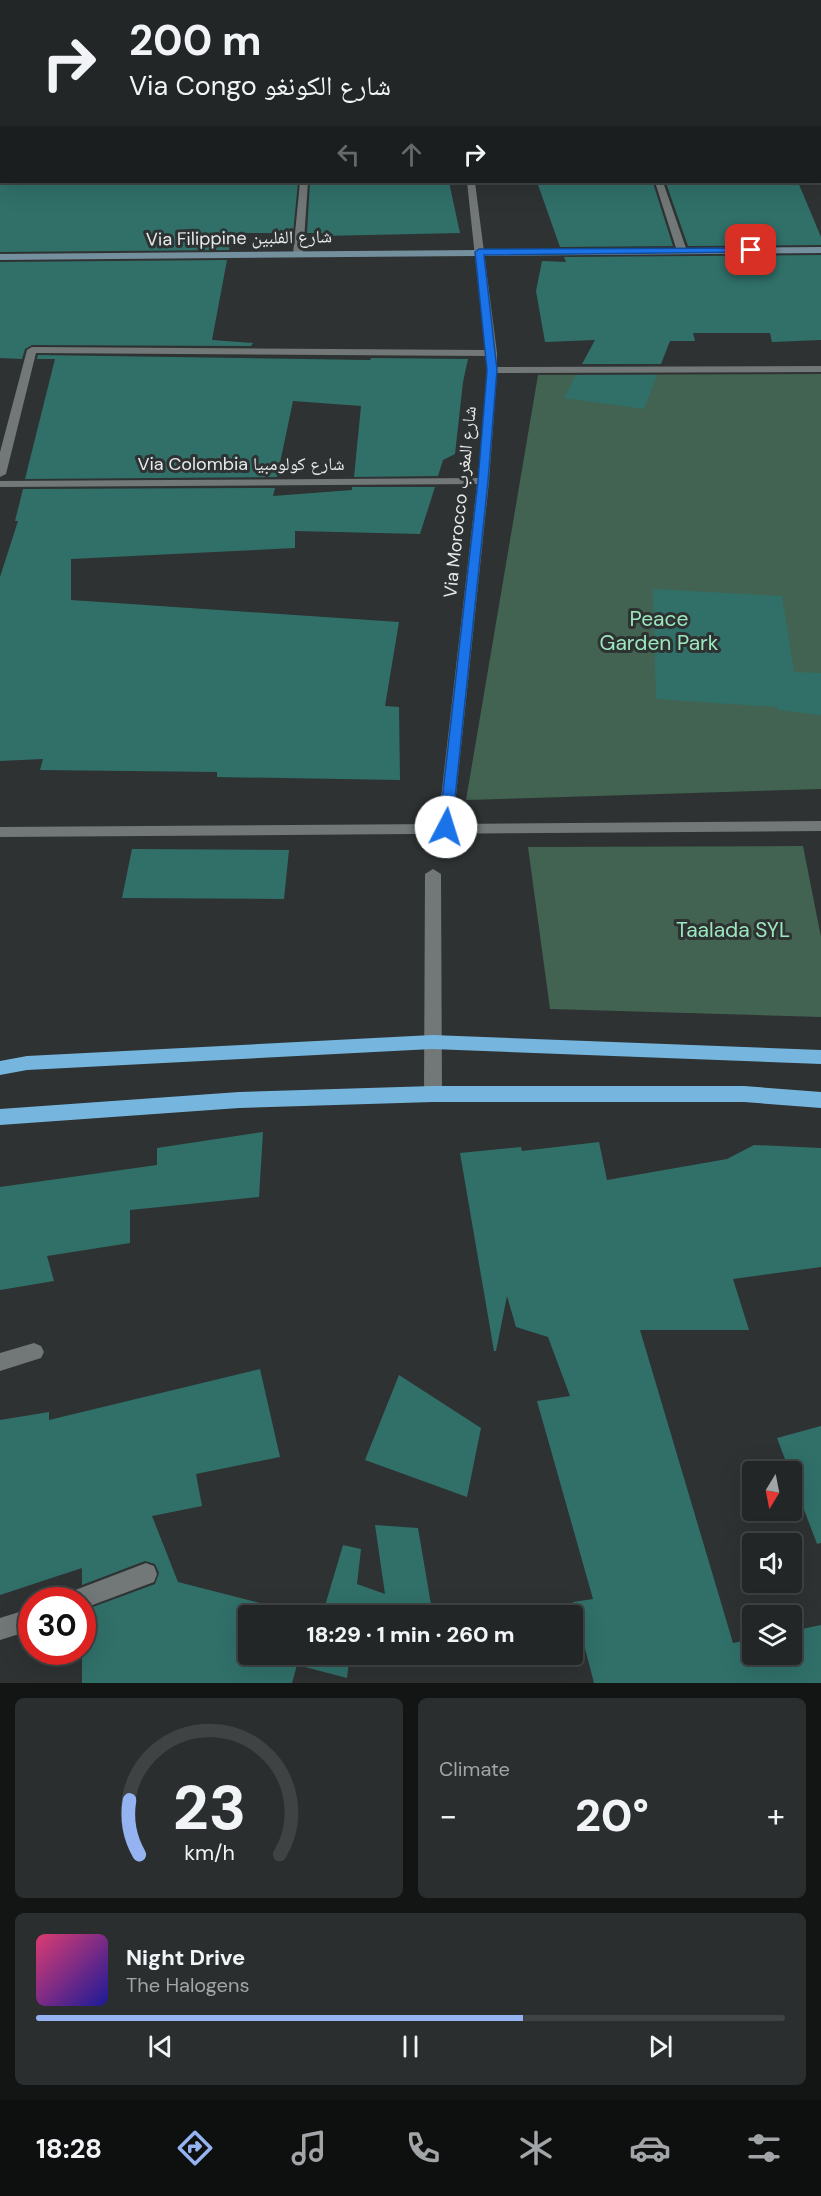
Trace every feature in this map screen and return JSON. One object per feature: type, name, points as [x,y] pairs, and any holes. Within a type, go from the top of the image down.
[{"type":"highway","points":[[0,1068],[27,1063],[432,1042],[821,1057]]},
{"type":"highway","points":[[0,1116],[239,1100],[433,1094],[744,1094],[821,1100]]},
{"type":"main road","name":"Via Filippine شارع الفلبين","points":[[0,256],[821,250]]},
{"type":"street","points":[[298,254],[304,183]]},
{"type":"street","name":"Via Morocco شارع المغرب","points":[[446,827],[483,481],[492,370],[492,353],[471,183]]},
{"type":"street","points":[[659,183],[682,251]]},
{"type":"street","points":[[0,474],[32,350],[492,353]]},
{"type":"street","points":[[492,370],[821,369]]},
{"type":"street","name":"Via Colombia شارع كولومبيا","points":[[0,484],[483,481]]},
{"type":"street","points":[[0,832],[821,826]]},
{"type":"street","points":[[433,874],[433,1094]]},
{"type":"street","points":[[0,1362],[34,1352]]},
{"type":"street","points":[[96,1593],[146,1574]]},
{"type":"street","points":[[0,1629],[18,1623]]},
{"type":"green space","name":"Peace Garden Park","points":[[821,374],[821,789],[466,800],[538,375]]},
{"type":"green space","name":"Taalada SYL","points":[[803,846],[821,937],[821,1017],[550,1009],[528,847]]},
{"type":"building","points":[[0,183],[298,183],[293,233],[232,233],[229,250],[0,252]]},
{"type":"building","points":[[310,183],[449,183],[460,233],[323,236],[322,233],[307,233]]},
{"type":"building","points":[[537,183],[653,183],[673,246],[560,247]]},
{"type":"building","points":[[666,183],[798,183],[821,237],[821,245],[688,246]]},
{"type":"building","points":[[821,255],[821,340],[772,342],[770,333],[693,333],[695,341],[670,341],[661,364],[582,364],[595,340],[545,342],[536,291],[542,261],[566,262],[564,257]]},
{"type":"building","points":[[227,260],[212,340],[253,343],[251,346],[32,345],[25,349],[22,359],[0,358],[0,262]]},
{"type":"building","points":[[38,355],[370,360],[371,358],[468,359],[463,382],[455,454],[443,460],[438,476],[354,477],[361,406],[293,401],[277,477],[25,479],[55,359],[37,359]]},
{"type":"building","points":[[576,375],[657,375],[644,409],[564,398]]},
{"type":"building","points":[[352,487],[435,487],[420,534],[295,531],[295,548],[71,559],[71,600],[399,622],[385,706],[399,707],[400,780],[217,777],[217,772],[40,770],[43,759],[0,761],[0,577],[18,521],[15,521],[23,489],[275,488],[273,496],[352,490]]},
{"type":"building","points":[[653,589],[782,596],[794,672],[821,673],[821,715],[778,710],[777,707],[656,699]]},
{"type":"building","points":[[132,849],[289,850],[284,899],[122,898]]},
{"type":"building","points":[[263,1132],[259,1197],[130,1210],[130,1243],[47,1256],[54,1281],[0,1290],[0,1187],[157,1165],[157,1148]]},
{"type":"building","points":[[599,1142],[607,1180],[727,1159],[754,1145],[821,1148],[821,1267],[733,1279],[749,1330],[640,1330],[733,1643],[742,1641],[742,1665],[802,1665],[802,1629],[821,1625],[821,1683],[594,1683],[583,1641],[583,1605],[574,1605],[573,1602],[593,1599],[537,1401],[570,1396],[548,1337],[516,1327],[507,1296],[496,1351],[494,1351],[460,1153],[521,1147],[522,1151]]},
{"type":"building","points":[[260,1369],[280,1457],[196,1474],[202,1506],[152,1516],[178,1582],[267,1605],[238,1605],[238,1665],[297,1665],[292,1683],[82,1683],[82,1665],[96,1665],[96,1606],[155,1584],[159,1573],[155,1564],[145,1561],[82,1585],[82,1568],[18,1587],[18,1589],[0,1595],[0,1420],[49,1412],[49,1420]]},
{"type":"building","points":[[399,1375],[481,1428],[467,1497],[365,1460]]},
{"type":"building","points":[[821,1426],[821,1543],[817,1544],[802,1504],[802,1461],[786,1461],[777,1438]]},
{"type":"building","points":[[375,1525],[418,1528],[431,1605],[325,1605],[343,1545],[361,1549],[357,1584],[385,1594]]},
{"type":"building","points":[[297,1665],[349,1665],[347,1678]]},
{"type":"route","points":[[446,827],[483,481],[492,370],[492,353],[479,252],[751,250]]}]
